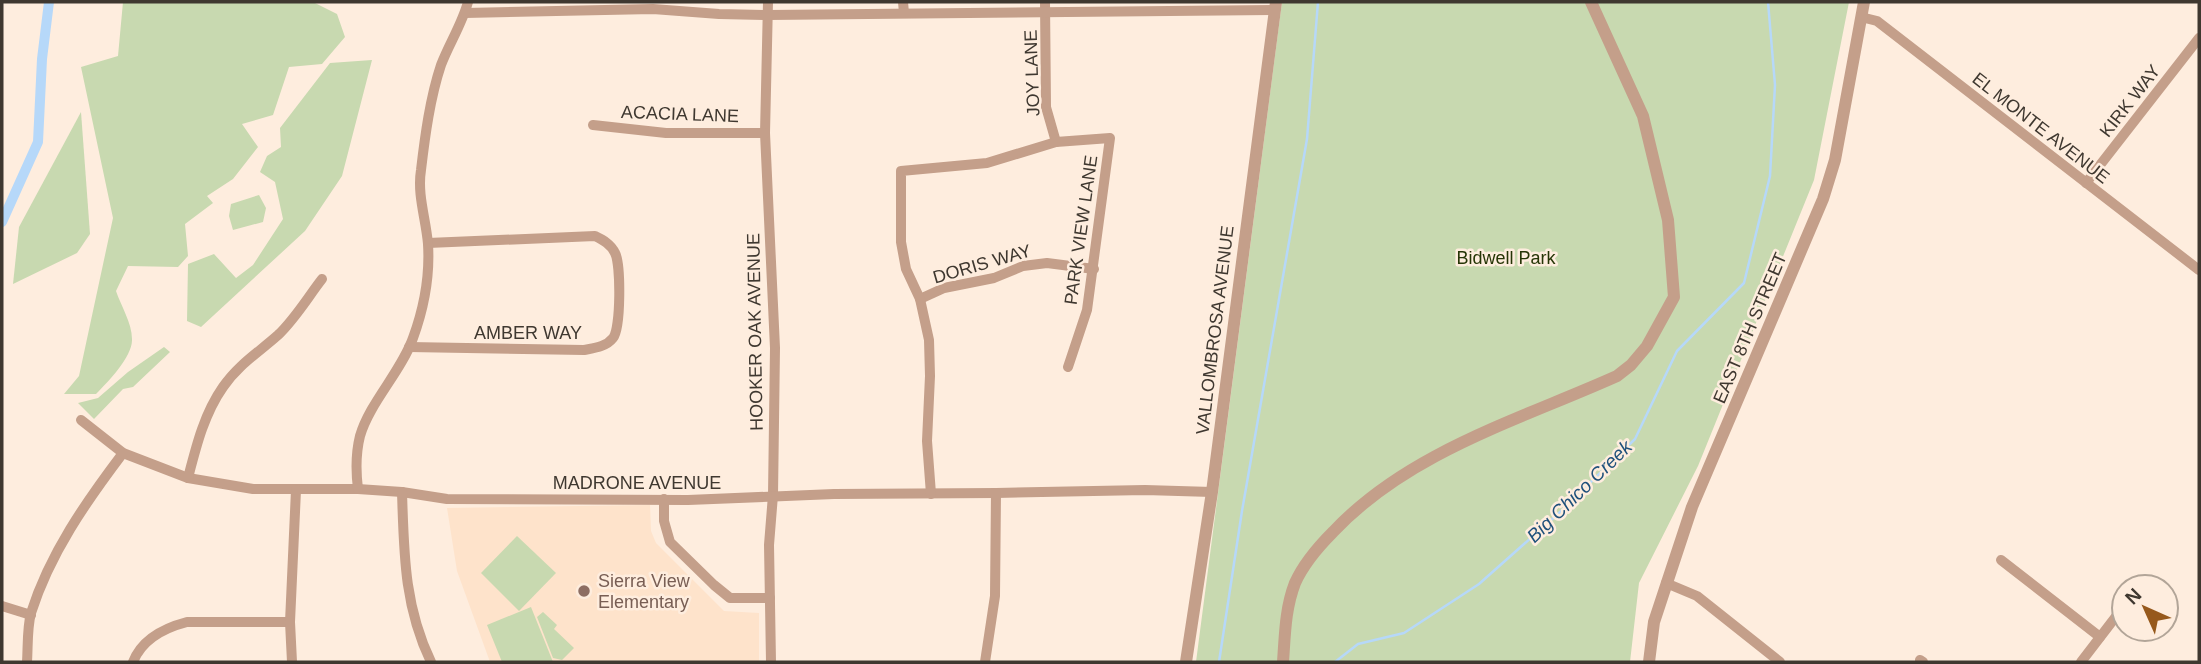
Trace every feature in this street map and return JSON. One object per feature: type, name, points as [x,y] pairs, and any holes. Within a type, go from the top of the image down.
[{"type":"street","points":[[358,489],[356,475],[360,438],[410,347],[421,316],[428,243],[421,207],[420,174],[426,131],[440,68],[468,2]]},
{"type":"street","name":"HOOKER OAK AVENUE","points":[[768,2],[765,133],[775,348],[773,495],[769,545],[771,662]]},
{"type":"street","points":[[904,2],[904,13]]},
{"type":"street","points":[[1283,662],[1286,611],[1295,584],[1313,554],[1349,515],[1382,488],[1461,443],[1617,376],[1631,365],[1647,346],[1674,297],[1668,220],[1643,116],[1591,2]]},
{"type":"street","name":"EAST 8TH STREET","points":[[1649,662],[1654,622],[1692,507],[1823,199],[1835,160],[1864,2]]},
{"type":"street","points":[[465,13],[653,9],[768,15],[1045,7],[1275,6]]},
{"type":"street","name":"VALLOMBROSA AVENUE","points":[[1186,662],[1212,492],[1275,6]]},
{"type":"street","name":"JOY LANE","points":[[1045,7],[1046,107],[1056,142]]},
{"type":"street","name":"EL MONTE AVENUE","points":[[1861,17],[1877,21],[2199,270]]},
{"type":"street","name":"KIRK WAY","points":[[2086,183],[2199,38]]},
{"type":"street","name":"ACACIA LANE","points":[[593,125],[666,133],[765,133]]},
{"type":"street","name":"PARK VIEW LANE","points":[[1056,142],[1110,138],[1087,310],[1068,367]]},
{"type":"street","points":[[931,494],[927,441],[929,340],[920,299],[906,269],[901,242],[901,171],[987,163],[1056,142]]},
{"type":"street","name":"AMBER WAY","points":[[410,347],[584,350],[600,347],[613,339],[619,327],[617,256],[605,241],[595,236],[428,243]]},
{"type":"street","name":"DORIS WAY","points":[[920,299],[944,288],[994,278],[1023,266],[1046,263],[1094,269]]},
{"type":"street","points":[[188,478],[209,411],[221,388],[251,355],[279,334],[322,279]]},
{"type":"street","name":"MADRONE AVENUE","points":[[81,420],[123,453],[188,478],[243,488],[358,489],[447,499],[664,499],[1145,489],[1212,492]]},
{"type":"street","points":[[27,662],[31,615],[60,543],[87,500],[123,453]]},
{"type":"street","points":[[292,662],[290,622],[296,490]]},
{"type":"street","points":[[402,492],[405,576],[420,640],[431,662]]},
{"type":"street","points":[[985,662],[995,596],[996,493]]},
{"type":"street","points":[[664,499],[664,521],[670,541],[714,585],[730,598],[770,598]]},
{"type":"street","points":[[2001,560],[2100,637]]},
{"type":"street","points":[[1666,583],[1697,596],[1780,662]]},
{"type":"street","points":[[2,606],[31,615]]},
{"type":"street","points":[[133,662],[144,645],[157,634],[179,624],[205,621],[290,622]]},
{"type":"street","points":[[2081,662],[2110,624]]},
{"type":"shaded area","name":"Sierra View Elementary","points":[[650,505],[651,531],[656,543],[724,611],[759,613],[759,662],[490,662],[457,571],[447,508]]},
{"type":"green space","points":[[123,2],[313,2],[337,14],[345,37],[322,64],[289,67],[273,115],[242,124],[258,147],[233,179],[207,196],[213,203],[185,224],[188,256],[178,267],[128,266],[116,291],[132,333],[128,353],[119,368],[96,394],[64,394],[79,376],[113,218],[81,67],[118,56]]},
{"type":"green space","name":"Bidwell Park","points":[[1282,2],[1849,2],[1814,180],[1698,466],[1639,583],[1630,662],[1196,662]]},
{"type":"green space","points":[[372,60],[342,176],[305,231],[201,327],[187,321],[188,264],[214,254],[236,278],[253,265],[283,219],[275,182],[260,172],[267,156],[281,147],[280,128],[330,63]]},
{"type":"green space","points":[[81,112],[90,234],[77,253],[13,284],[19,227]]},
{"type":"green space","points":[[259,195],[266,208],[263,222],[233,230],[229,216],[231,204]]},
{"type":"green space","points":[[164,347],[170,352],[133,387],[123,389],[94,419],[78,403],[98,398],[128,372]]},
{"type":"green space","points":[[517,536],[556,573],[519,611],[481,573]]},
{"type":"green space","points":[[531,607],[553,662],[502,662],[487,625]]},
{"type":"green space","points":[[543,612],[557,625],[554,629],[574,648],[562,660],[553,658],[537,617]]},
{"type":"waterway","points":[[2,222],[38,142],[42,59],[49,2]]},
{"type":"waterway","points":[[1219,662],[1242,511],[1307,139],[1318,2]]},
{"type":"waterway","name":"Big Chico Creek","points":[[1335,662],[1358,644],[1404,633],[1479,584],[1559,513],[1635,439],[1677,351],[1744,283],[1770,176],[1775,85],[1768,2]]},
{"type":"place","name":"Sierra View Elementary","points":[[584,591]]}]
